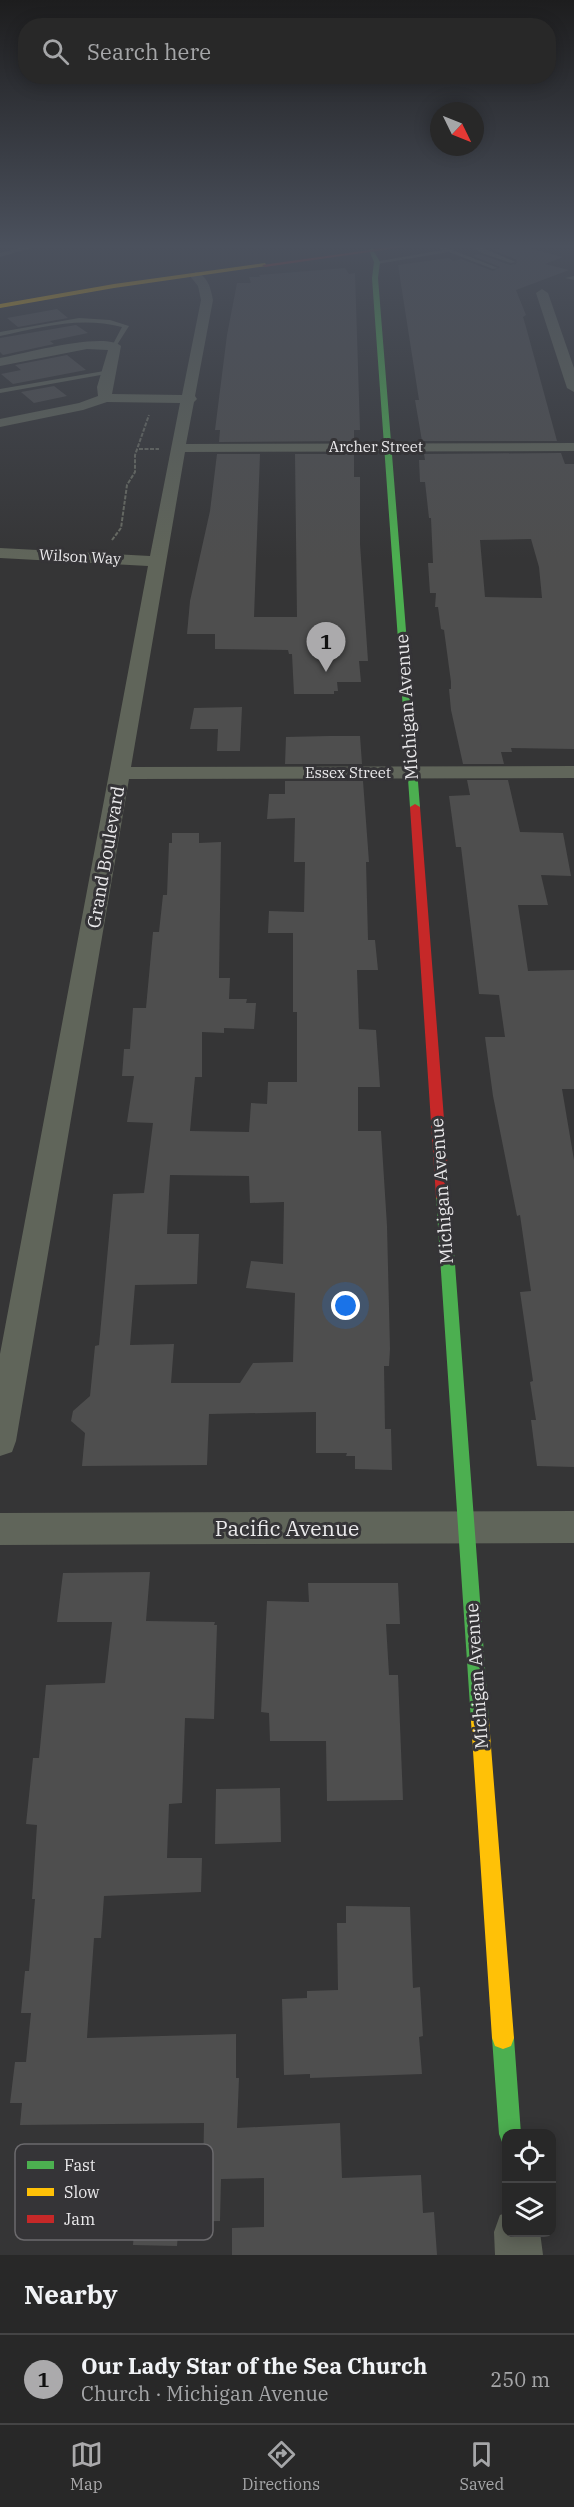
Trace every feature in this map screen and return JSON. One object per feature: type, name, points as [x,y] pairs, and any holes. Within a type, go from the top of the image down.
[{"type":"street","points":[[0,362],[65,349]]},
{"type":"street","points":[[105,398],[104,387],[110,372],[114,349]]},
{"type":"street","name":"Grand Boulevard","points":[[0,1441],[159,561],[172,448],[189,399],[198,349]]},
{"type":"street","name":"Michigan Avenue","points":[[381,349],[510,2129]]},
{"type":"street","points":[[561,349],[574,388]]},
{"type":"street","points":[[0,423],[83,406],[105,398],[189,399]]},
{"type":"street","name":"Archer Street","points":[[172,448],[574,447]]},
{"type":"street","name":"Wilson Way","points":[[0,553],[159,561]]},
{"type":"street","name":"Essex Street","points":[[122,773],[574,772]]},
{"type":"street","name":"Pacific Avenue","points":[[0,1529],[574,1527]]},
{"type":"street","points":[[517,2237],[519,2255]]},
{"type":"lane","points":[[0,391],[110,372]]},
{"type":"path","points":[[107,545],[121,528],[127,485],[135,472],[135,455],[139,449],[149,411]]},
{"type":"path","points":[[139,449],[172,448]]},
{"type":"building","points":[[0,349],[30,349],[3,355]]},
{"type":"building","points":[[225,349],[357,349],[360,430],[354,430],[354,441],[219,442],[220,430],[215,430]]},
{"type":"building","points":[[411,349],[532,349],[557,441],[422,441],[415,400],[419,400]]},
{"type":"building","points":[[67,355],[86,370],[13,384],[1,374],[21,370],[15,365]]},
{"type":"building","points":[[54,386],[67,396],[34,403],[21,392]]},
{"type":"building","points":[[561,453],[565,464],[574,464],[574,749],[511,748],[512,752],[501,752],[504,764],[463,764],[451,710],[449,689],[451,689],[451,682],[444,630],[441,629],[438,607],[435,607],[436,593],[430,593],[428,563],[433,563],[431,518],[429,518],[425,482],[420,482],[419,460],[425,460],[424,454]],"holes":[[[531,539],[539,567],[542,598],[485,597],[480,540]]]},
{"type":"building","points":[[217,454],[260,454],[254,617],[297,617],[295,454],[354,454],[354,477],[360,477],[360,544],[368,661],[359,661],[361,682],[337,682],[338,691],[334,691],[334,694],[294,694],[292,654],[289,654],[288,650],[215,649],[215,634],[187,634],[190,601],[210,511]]},
{"type":"building","points":[[242,707],[240,751],[217,751],[218,729],[190,729],[194,708]]},
{"type":"building","points":[[360,736],[362,764],[285,764],[286,737]]},
{"type":"building","points":[[467,780],[508,780],[520,832],[563,833],[571,876],[541,875],[548,905],[518,905],[528,971],[574,970],[574,1089],[562,1089],[574,1160],[574,1467],[537,1466],[531,1420],[536,1420],[530,1382],[533,1381],[520,1292],[531,1291],[520,1215],[517,1216],[493,1096],[485,1037],[505,1037],[499,995],[479,994],[461,847],[456,847],[449,796],[470,795]]},
{"type":"building","points":[[285,781],[363,781],[369,862],[366,862],[368,940],[375,940],[378,970],[357,970],[359,1029],[376,1030],[380,1087],[358,1087],[358,1131],[381,1131],[387,1226],[390,1349],[389,1366],[384,1366],[385,1429],[391,1429],[392,1470],[355,1469],[355,1456],[346,1456],[347,1453],[316,1453],[316,1412],[209,1414],[207,1465],[82,1466],[85,1433],[71,1421],[73,1411],[90,1396],[95,1346],[99,1345],[113,1194],[144,1193],[153,1123],[127,1122],[134,1076],[122,1076],[124,1049],[130,1049],[133,1008],[146,1008],[153,932],[159,932],[163,895],[167,895],[169,843],[172,843],[172,833],[199,833],[199,843],[221,842],[219,978],[230,978],[229,999],[247,999],[246,1003],[256,1003],[254,1029],[224,1028],[224,1033],[202,1032],[202,1077],[195,1077],[190,1131],[249,1132],[251,1103],[267,1104],[268,1082],[297,1082],[297,1012],[293,1012],[293,933],[268,933],[269,911],[304,912],[305,862],[294,862],[295,818],[267,819],[269,794],[285,794]],"holes":[[[170,1175],[249,1176],[250,1203],[284,1202],[283,1264],[251,1261],[246,1288],[295,1293],[293,1362],[253,1363],[240,1383],[171,1383],[174,1344],[130,1345],[135,1285],[197,1284],[199,1234],[167,1234]]]},
{"type":"building","points":[[150,1572],[146,1621],[215,1622],[214,1625],[217,1625],[214,1719],[185,1718],[182,1803],[169,1804],[167,1858],[202,1858],[201,1892],[104,1896],[101,1938],[94,1938],[87,2038],[236,2034],[236,2078],[239,2078],[237,2128],[340,2123],[342,2178],[421,2175],[423,2213],[434,2212],[437,2255],[232,2255],[232,2228],[264,2227],[264,2178],[221,2179],[220,2221],[213,2221],[213,2144],[204,2144],[204,2123],[20,2125],[22,2103],[10,2103],[15,2062],[26,2062],[31,2013],[21,2013],[25,1971],[29,1971],[35,1899],[32,1899],[37,1825],[26,1824],[33,1758],[39,1758],[46,1685],[105,1683],[112,1622],[57,1622],[63,1573]]},
{"type":"building","points":[[308,1583],[398,1583],[400,1624],[386,1624],[389,1675],[398,1675],[403,1800],[327,1801],[326,1741],[270,1741],[269,1713],[261,1712],[267,1601],[309,1602]]},
{"type":"building","points":[[280,1788],[281,1842],[215,1844],[216,1789]]},
{"type":"building","points":[[346,1906],[410,1907],[413,1988],[420,1987],[423,2036],[419,2037],[422,2074],[310,2078],[310,2074],[284,2075],[282,1999],[307,1998],[307,1991],[338,1990],[337,1923],[346,1923]]},
{"type":"building","points":[[133,2240],[178,2240],[177,2246],[133,2245]]},
{"type":"traffic: fast","points":[[380,349],[415,807]]},
{"type":"traffic: fast","points":[[443,1197],[480,1721]]},
{"type":"traffic: fast","points":[[503,2038],[510,2129]]},
{"type":"traffic: slow","points":[[480,1721],[503,2038]]},
{"type":"traffic: jam","points":[[415,807],[443,1197]]},
{"type":"place","name":"Our Lady Star of the Sea Church","points":[[326,672]]}]
